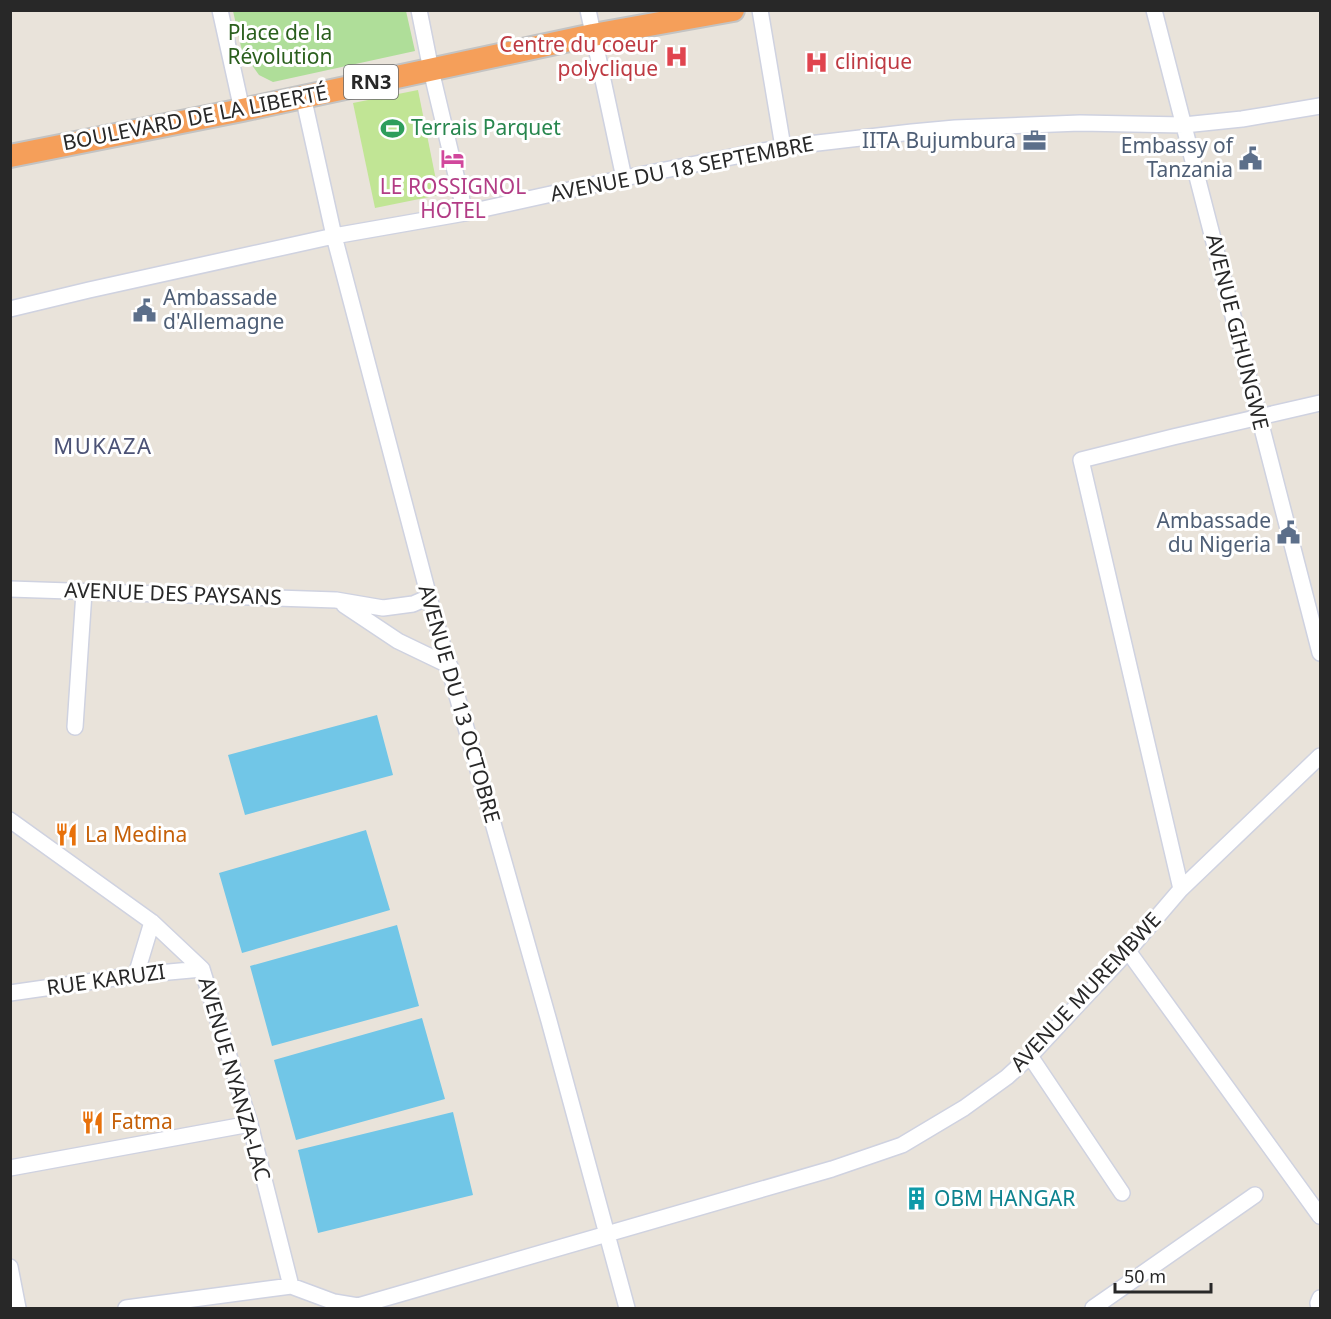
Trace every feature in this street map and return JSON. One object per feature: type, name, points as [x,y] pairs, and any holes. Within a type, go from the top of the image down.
[{"type":"highway","name":"BOULEVARD DE LA LIBERTÉ","points":[[10,156],[242,110],[593,35],[733,10]]},
{"type":"street","points":[[220,10],[242,110]]},
{"type":"street","points":[[419,10],[465,213]]},
{"type":"street","points":[[588,10],[624,178]]},
{"type":"street","points":[[760,10],[783,147]]},
{"type":"street","name":"AVENUE GIHUNGWE","points":[[1154,10],[1320,653]]},
{"type":"street","name":"AVENUE DU 13 OCTOBRE","points":[[303,96],[334,236],[429,597],[627,1308]]},
{"type":"street","name":"AVENUE DU 18 SEPTEMBRE","points":[[10,309],[334,236],[465,213],[624,178],[783,147],[956,128],[1080,123],[1184,125],[1242,119],[1320,106]]},
{"type":"street","points":[[1181,889],[1081,460],[1320,403]]},
{"type":"street","name":"AVENUE DES PAYSANS","points":[[10,589],[336,600],[383,608],[413,604],[429,597]]},
{"type":"street","points":[[75,727],[84,592]]},
{"type":"street","points":[[336,600],[398,640],[450,666]]},
{"type":"street","name":"AVENUE MUREMBWE","points":[[357,1307],[832,1169],[902,1144],[964,1108],[1007,1077],[1030,1056],[1128,951],[1181,889],[1320,756]]},
{"type":"street","name":"AVENUE NYANZA-LAC","points":[[10,820],[152,922],[202,969],[250,1124],[291,1286]]},
{"type":"street","points":[[136,975],[152,922]]},
{"type":"street","points":[[1128,951],[1320,1216]]},
{"type":"street","name":"RUE KARUZI","points":[[10,993],[136,975],[202,969]]},
{"type":"street","points":[[1030,1056],[1122,1193]]},
{"type":"street","points":[[10,1168],[250,1124]]},
{"type":"street","points":[[1093,1308],[1255,1194]]},
{"type":"street","points":[[10,1267],[18,1308]]},
{"type":"street","points":[[126,1308],[291,1286],[334,1302],[357,1307]]},
{"type":"street","points":[[1319,1308],[1320,1298]]},
{"type":"green space","name":"Place de la Révolution","points":[[233,11],[406,11],[415,51],[273,82],[259,75],[242,51]]},
{"type":"green space","points":[[418,90],[439,195],[375,208],[353,103]]},
{"type":"water","points":[[377,715],[393,775],[245,815],[228,755]]},
{"type":"water","points":[[366,830],[390,910],[242,953],[219,873]]},
{"type":"water","points":[[397,925],[419,1006],[272,1046],[250,966]]},
{"type":"water","points":[[422,1018],[445,1099],[296,1140],[274,1060]]},
{"type":"water","points":[[453,1112],[473,1195],[318,1233],[298,1150]]},
{"type":"place","name":"Centre du coeur polyclique","points":[[676,57]]},
{"type":"place","name":"clinique","points":[[817,62]]},
{"type":"place","name":"Terrais Parquet","points":[[393,128]]},
{"type":"place","name":"IITA Bujumbura","points":[[1034,141]]},
{"type":"place","name":"Embassy of Tanzania","points":[[1251,158]]},
{"type":"place","name":"LE ROSSIGNOL HOTEL","points":[[453,159]]},
{"type":"place","name":"Ambassade d'Allemagne","points":[[145,310]]},
{"type":"place","name":"Ambassade du Nigeria","points":[[1289,533]]},
{"type":"place","name":"La Medina","points":[[67,835]]},
{"type":"place","name":"Fatma","points":[[93,1122]]},
{"type":"place","name":"OBM HANGAR","points":[[916,1199]]},
{"type":"district","name":"MUKAZA","points":[[103,446]]}]
